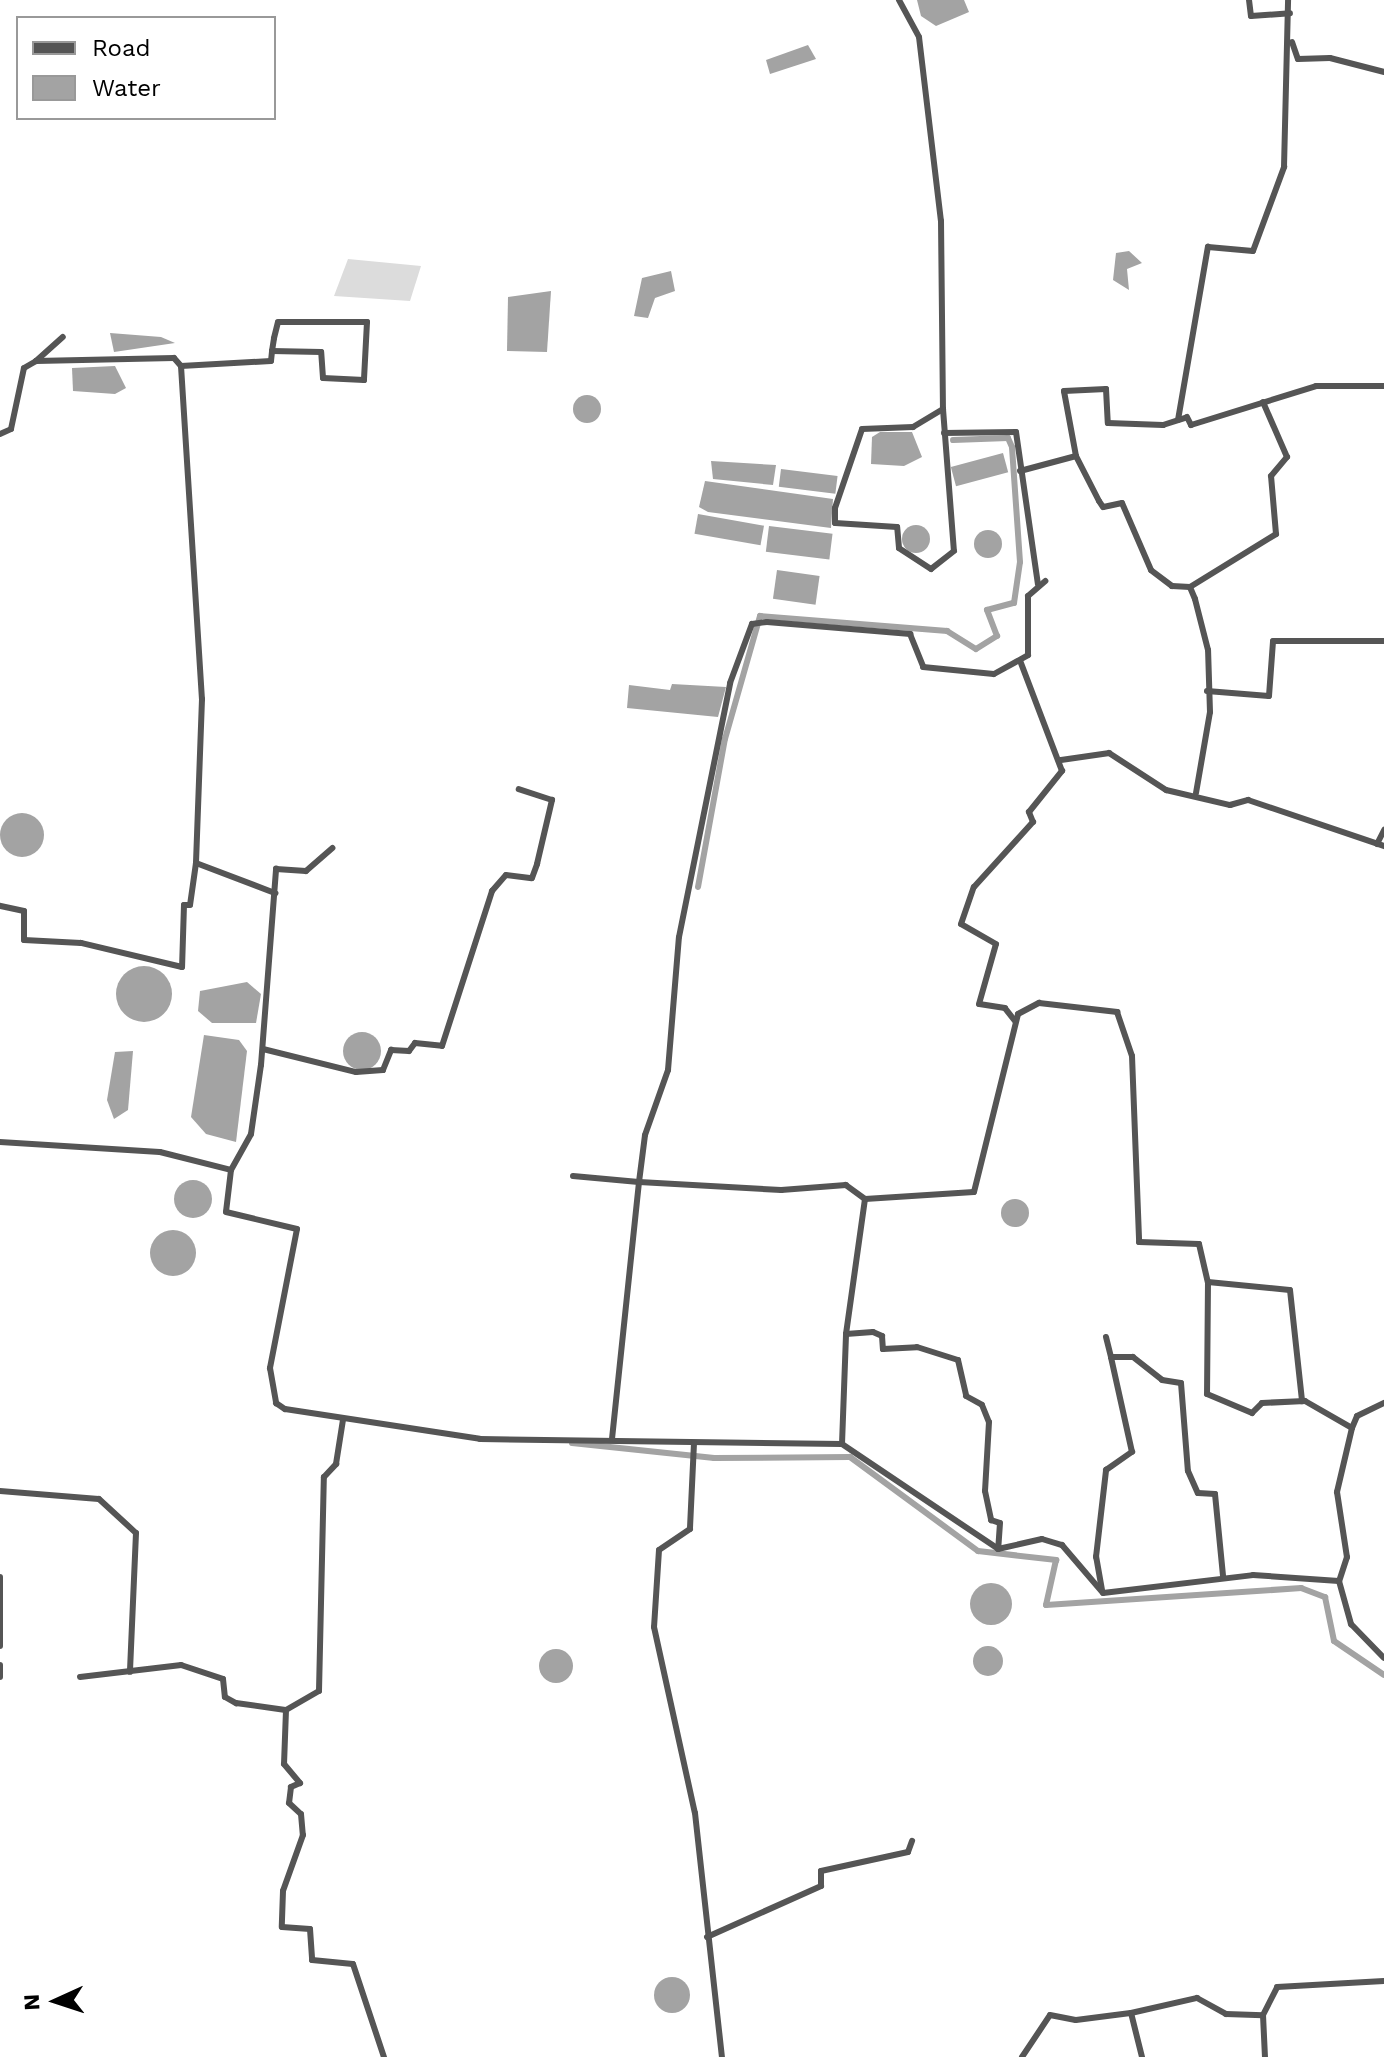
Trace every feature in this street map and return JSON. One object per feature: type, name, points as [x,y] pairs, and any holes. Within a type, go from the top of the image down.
[{"type":"street","points":[[899,0],[919,37],[941,221],[943,409],[952,558],[931,569],[899,548],[897,527],[835,523],[839,484],[862,429],[913,427],[943,409]]},
{"type":"street","points":[[1249,0],[1251,16],[1290,13]]},
{"type":"street","points":[[1178,420],[1208,247],[1253,251],[1284,167],[1292,42],[1288,0]]},
{"type":"street","points":[[1292,42],[1298,59],[1330,58],[1384,72]]},
{"type":"street","points":[[181,366],[271,361],[272,351],[278,322],[367,322],[364,380],[323,378],[321,352],[272,351]]},
{"type":"street","points":[[0,434],[11,429],[24,368],[63,337]]},
{"type":"street","points":[[0,906],[24,911],[24,940],[81,943],[182,967],[184,905],[190,905],[196,863],[202,699],[181,366],[174,358],[36,361]]},
{"type":"street","points":[[1263,402],[1287,457],[1271,476],[1276,534],[1190,587],[1172,586],[1151,570],[1122,503],[1103,507],[1076,456],[1064,391],[1106,389],[1108,423],[1187,417],[1191,425],[1263,402],[1316,386],[1384,386]]},
{"type":"street","points":[[612,1439],[645,1135],[668,1070],[679,937],[730,683],[752,624],[767,622],[910,634],[923,667],[994,674],[1021,663],[1028,655],[1028,596],[1041,582],[1020,471],[1016,432],[956,436],[944,433]]},
{"type":"street","points":[[1020,471],[1076,456]]},
{"type":"street","points":[[1190,587],[1208,650],[1210,732],[1196,793]]},
{"type":"street","points":[[1207,691],[1269,696],[1273,641],[1384,641]]},
{"type":"street","points":[[1015,1021],[1005,1008],[979,1004],[996,944],[961,924],[962,911],[984,873],[1033,822],[1026,817],[1050,793],[1061,760],[1021,663]]},
{"type":"street","points":[[1061,760],[1109,753],[1166,790],[1196,793],[1230,805],[1248,800],[1380,845],[1384,830]]},
{"type":"street","points":[[263,1049],[356,1072],[383,1070],[391,1050],[409,1051],[415,1043],[442,1046],[492,891],[506,875],[532,878],[537,864],[552,800],[519,789]]},
{"type":"street","points":[[332,848],[306,871],[276,869],[263,1049],[251,1134],[231,1170],[226,1212],[297,1229],[270,1368],[276,1403],[343,1420],[480,1439],[612,1439],[694,1446],[842,1444],[998,1549],[1042,1539],[1062,1545],[1103,1593]]},
{"type":"street","points":[[196,863],[275,893]]},
{"type":"street","points":[[573,1176],[781,1190],[846,1185],[865,1199],[974,1192],[1015,1021],[1039,1003],[1117,1012],[1132,1056],[1139,1242],[1199,1244],[1208,1282],[1207,1394],[1252,1413],[1262,1403],[1302,1401],[1352,1428]]},
{"type":"street","points":[[0,1142],[160,1152],[231,1170]]},
{"type":"street","points":[[842,1444],[846,1334],[865,1199]]},
{"type":"street","points":[[1208,1282],[1290,1290],[1302,1401]]},
{"type":"street","points":[[846,1334],[873,1332],[882,1336],[883,1349],[917,1347],[958,1360],[966,1396],[982,1405],[989,1422],[985,1491],[991,1520],[1000,1523],[998,1549]]},
{"type":"street","points":[[1103,1593],[1096,1557],[1106,1470],[1132,1452],[1106,1337]]},
{"type":"street","points":[[1111,1357],[1133,1357],[1162,1380],[1181,1383],[1188,1471],[1198,1493],[1215,1494],[1223,1576]]},
{"type":"street","points":[[1384,1403],[1357,1416],[1337,1492],[1347,1557],[1339,1581],[1351,1624],[1384,1658]]},
{"type":"street","points":[[80,1677],[167,1665],[206,1671],[223,1679],[225,1697],[286,1710],[319,1691],[324,1477],[336,1464],[343,1420]]},
{"type":"street","points":[[694,1446],[690,1529],[659,1550],[654,1627],[695,1813],[722,2057]]},
{"type":"street","points":[[0,1491],[99,1499],[136,1533],[130,1672]]},
{"type":"street","points":[[1103,1593],[1223,1576],[1339,1581]]},
{"type":"street","points":[[0,1577],[0,1646]]},
{"type":"street","points":[[0,1665],[0,1677]]},
{"type":"street","points":[[286,1710],[284,1764],[300,1783],[291,1787],[289,1803],[301,1814],[303,1835],[283,1891],[282,1927],[310,1929],[312,1960],[353,1964],[384,2057]]},
{"type":"street","points":[[707,1937],[821,1886],[821,1871],[908,1852],[912,1841]]},
{"type":"street","points":[[1265,2057],[1263,2015],[1277,1987],[1384,1981]]},
{"type":"street","points":[[1022,2057],[1050,2015],[1131,2013],[1197,1998],[1226,2014],[1263,2015]]},
{"type":"street","points":[[1131,2013],[1142,2057]]},
{"type":"shaded area","points":[[348,259],[421,266],[410,301],[334,296]]},
{"type":"water","points":[[917,0],[964,0],[969,12],[936,26],[921,16]]},
{"type":"water","points":[[808,45],[816,59],[770,74],[766,60]]},
{"type":"water","points":[[1129,251],[1142,263],[1127,269],[1129,290],[1113,280],[1116,253]]},
{"type":"water","points":[[671,271],[675,291],[655,298],[648,318],[634,316],[642,278]]},
{"type":"water","points":[[551,291],[547,352],[507,351],[508,297]]},
{"type":"water","points":[[110,333],[161,337],[175,343],[114,352]]},
{"type":"water","points":[[115,366],[126,388],[115,394],[73,391],[72,368]]},
{"type":"water","points":[[587,395],[597,399],[601,409],[597,419],[587,423],[577,419],[573,409],[577,399]]},
{"type":"water","points":[[880,432],[912,432],[922,457],[904,466],[871,464],[872,437]]},
{"type":"water","points":[[1003,453],[1008,472],[956,486],[951,467]]},
{"type":"water","points":[[711,461],[776,465],[773,485],[713,479]]},
{"type":"water","points":[[781,469],[838,476],[835,494],[779,487]]},
{"type":"water","points":[[705,481],[833,499],[831,528],[708,512],[699,507]]},
{"type":"water","points":[[698,514],[764,526],[761,545],[695,534]]},
{"type":"water","points":[[916,525],[926,529],[930,539],[926,549],[916,553],[906,549],[902,539],[906,529]]},
{"type":"water","points":[[769,526],[833,534],[829,560],[766,552]]},
{"type":"water","points":[[988,530],[998,534],[1002,544],[998,554],[988,558],[978,554],[974,544],[978,534]]},
{"type":"water","points":[[777,570],[820,576],[816,605],[773,599]]},
{"type":"water","points":[[672,684],[726,687],[718,717],[627,708],[629,685],[670,690]]},
{"type":"water","points":[[22,813],[38,819],[44,835],[38,851],[22,857],[6,851],[0,835],[6,819]]},
{"type":"water","points":[[144,966],[164,974],[172,994],[164,1014],[144,1022],[124,1014],[116,994],[124,974]]},
{"type":"water","points":[[247,982],[261,994],[256,1023],[212,1023],[198,1011],[200,991]]},
{"type":"water","points":[[362,1032],[376,1037],[381,1051],[376,1065],[362,1070],[348,1065],[343,1051],[348,1037]]},
{"type":"water","points":[[204,1035],[239,1040],[247,1051],[236,1142],[206,1134],[191,1117]]},
{"type":"water","points":[[133,1051],[128,1110],[114,1119],[107,1100],[115,1052]]},
{"type":"water","points":[[193,1180],[206,1186],[212,1199],[206,1212],[193,1218],[180,1212],[174,1199],[180,1186]]},
{"type":"water","points":[[1015,1199],[1025,1203],[1029,1213],[1025,1223],[1015,1227],[1005,1223],[1001,1213],[1005,1203]]},
{"type":"water","points":[[173,1230],[190,1236],[196,1253],[190,1270],[173,1276],[156,1270],[150,1253],[156,1236]]},
{"type":"water","points":[[991,1583],[1006,1589],[1012,1604],[1006,1619],[991,1625],[976,1619],[970,1604],[976,1589]]},
{"type":"water","points":[[988,1646],[999,1650],[1003,1661],[999,1672],[988,1676],[977,1672],[973,1661],[977,1650]]},
{"type":"water","points":[[556,1649],[568,1654],[573,1666],[568,1678],[556,1683],[544,1678],[539,1666],[544,1654]]},
{"type":"water","points":[[672,1977],[685,1982],[690,1995],[685,2008],[672,2013],[659,2008],[654,1995],[659,1982]]},
{"type":"waterway","points":[[698,887],[725,739],[760,616],[947,631],[976,649],[997,636],[987,610],[1014,603],[1020,562],[1012,447],[1008,438],[953,440]]},
{"type":"waterway","points":[[572,1443],[714,1458],[850,1457],[978,1551],[1056,1560],[1046,1605],[1301,1588],[1325,1597],[1334,1641],[1384,1675]]}]
